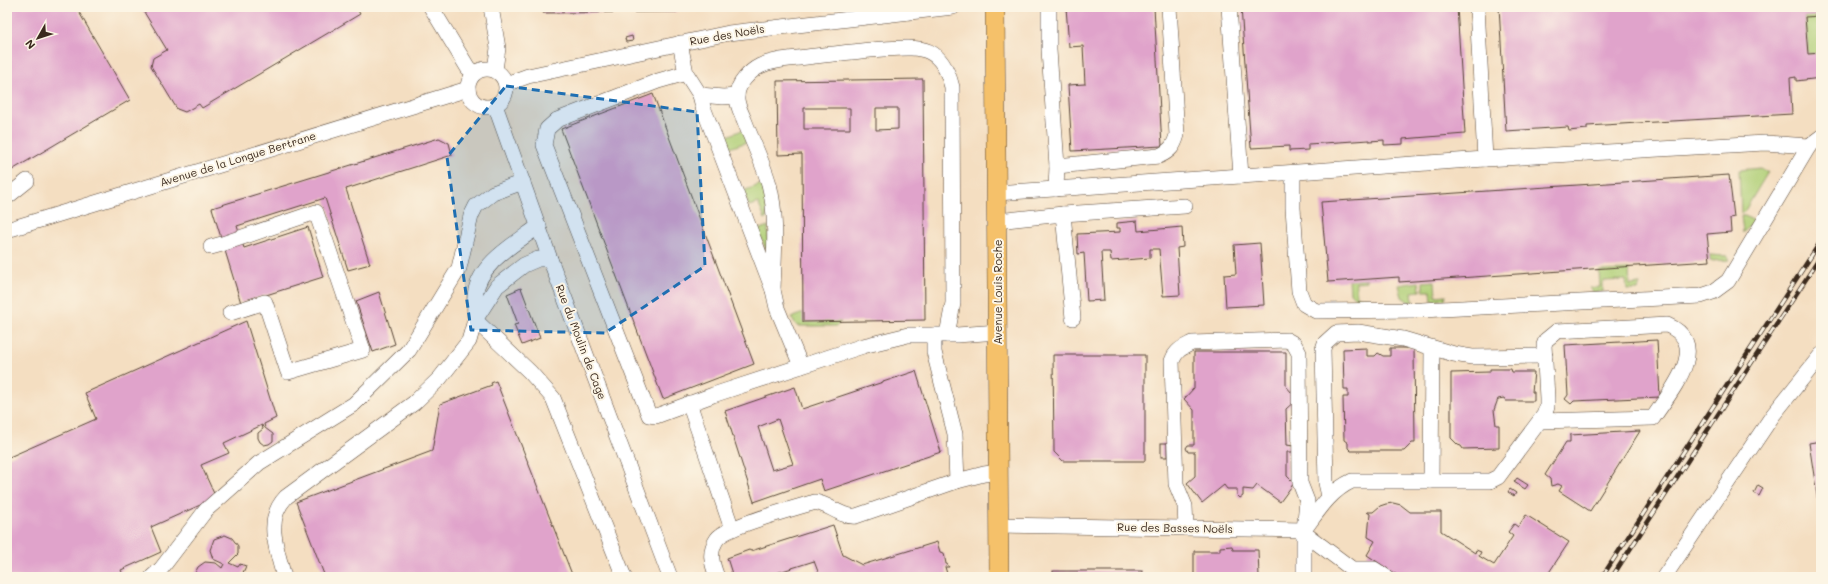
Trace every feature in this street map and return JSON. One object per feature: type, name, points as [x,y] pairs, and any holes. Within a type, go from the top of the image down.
[{"type":"main road","name":"Avenue Louis Roche","points":[[995,7],[1000,525],[999,577]]},
{"type":"street","points":[[431,7],[468,68],[475,73]]},
{"type":"street","points":[[491,7],[498,48],[494,70]]},
{"type":"street","name":"Rue des Noëls","points":[[506,84],[528,76],[745,30],[953,7]]},
{"type":"street","points":[[1048,7],[1049,50],[1057,166],[1056,189]]},
{"type":"street","points":[[1057,166],[1159,156],[1167,152],[1174,145],[1177,135],[1169,7]]},
{"type":"street","points":[[1229,7],[1241,176]]},
{"type":"street","points":[[1477,7],[1485,159]]},
{"type":"street","points":[[680,43],[686,73],[700,95],[703,107],[773,290],[777,308],[801,366]]},
{"type":"street","points":[[773,290],[774,208],[761,161],[739,107],[737,96],[743,80],[752,70],[760,65],[777,60],[867,50],[910,48],[927,50],[942,63],[947,70],[952,88],[953,303],[934,352],[955,434],[957,481]]},
{"type":"street","points":[[484,69],[494,70],[504,78],[506,84],[504,97],[495,105],[483,106],[478,104],[470,95],[468,89],[469,84],[475,73],[484,69]]},
{"type":"street","points":[[686,73],[658,81],[557,120],[547,129],[544,145],[648,415],[656,416],[689,403],[863,346],[908,335],[998,332]]},
{"type":"street","name":"Avenue de la Longue Bertrane","points":[[7,230],[468,89]]},
{"type":"street","points":[[700,95],[723,97],[737,96]]},
{"type":"street","name":"Rue du Moulin de Cage","points":[[495,105],[550,259],[670,577]]},
{"type":"street","points":[[996,193],[1485,159],[1766,143],[1815,142]]},
{"type":"street","points":[[1293,173],[1293,208],[1298,291],[1304,304],[1316,312],[1422,310],[1701,296],[1713,292],[1728,280],[1815,142]]},
{"type":"street","points":[[7,197],[27,181]]},
{"type":"street","points":[[152,577],[161,569],[206,510],[259,463],[354,404],[409,350],[459,268],[471,216],[476,206],[493,193],[523,182]]},
{"type":"street","points":[[997,221],[1063,214],[1185,206]]},
{"type":"street","points":[[211,246],[222,244],[316,212],[363,350],[288,372],[265,302],[230,313]]},
{"type":"street","points":[[1063,214],[1073,318]]},
{"type":"street","points":[[539,226],[488,266],[479,280],[475,295],[475,320],[530,372],[553,398],[624,577]]},
{"type":"street","points":[[284,577],[274,541],[273,522],[279,504],[286,497],[414,403],[440,378],[469,341],[475,320],[496,286],[524,265],[538,259],[550,259]]},
{"type":"street","points":[[1304,532],[1329,496],[1352,481],[1490,481],[1498,477],[1540,421],[1547,407],[1544,345],[1546,340],[1557,331],[1667,325],[1676,328],[1683,335],[1687,359],[1683,373],[1653,418],[1540,421]]},
{"type":"street","points":[[1329,496],[1326,483],[1324,349],[1325,343],[1336,333],[1358,332],[1403,339],[1432,348],[1472,357],[1545,356]]},
{"type":"street","points":[[1186,528],[1185,506],[1176,484],[1172,361],[1175,354],[1180,348],[1192,343],[1287,340],[1294,344],[1299,353],[1300,483],[1307,501],[1304,532],[1304,577]]},
{"type":"street","points":[[1431,481],[1432,348]]},
{"type":"street","points":[[1664,577],[1773,416],[1821,355]]},
{"type":"street","points":[[689,403],[732,529]]},
{"type":"street","points":[[717,577],[711,559],[714,544],[718,538],[732,529],[815,502],[847,515],[856,516],[957,481],[999,472]]},
{"type":"street","name":"Rue des Basses Noëls","points":[[1000,525],[1186,528],[1304,532]]},
{"type":"street","points":[[1304,532],[1352,569],[1374,569],[1386,577]]},
{"type":"highlighted area","points":[[506,86],[697,112],[705,266],[605,333],[471,330],[447,157]]},
{"type":"green space","points":[[1821,16],[1821,53],[1808,54],[1805,17]]},
{"type":"green space","points":[[742,130],[747,142],[727,149],[723,138]]},
{"type":"green space","points":[[1761,168],[1768,172],[1744,212],[1741,213],[1739,170]]},
{"type":"green space","points":[[762,184],[767,196],[767,218],[765,219],[758,203],[749,206],[743,191]]},
{"type":"green space","points":[[1741,216],[1745,216],[1754,221],[1743,233]]},
{"type":"green space","points":[[768,226],[768,246],[766,249],[757,230]]},
{"type":"green space","points":[[1709,255],[1727,256],[1729,260],[1710,261]]},
{"type":"green space","points":[[1629,270],[1630,285],[1640,284],[1638,290],[1627,290],[1626,280],[1603,281],[1603,292],[1593,292],[1589,288],[1600,287],[1599,271]]},
{"type":"green space","points":[[1367,279],[1367,281],[1356,282],[1356,297],[1367,297],[1364,301],[1358,301],[1350,293],[1349,280]]},
{"type":"green space","points":[[1435,281],[1436,296],[1446,295],[1445,299],[1432,301],[1431,291],[1423,291],[1423,282]]},
{"type":"green space","points":[[1419,282],[1420,291],[1412,292],[1413,302],[1409,302],[1402,297],[1399,285]]},
{"type":"green space","points":[[803,313],[841,321],[837,326],[797,326],[791,318]]},
{"type":"building","points":[[7,7],[76,7],[130,100],[7,173]]},
{"type":"building","points":[[141,7],[356,7],[360,14],[202,108],[199,104],[185,112],[177,109],[151,66],[153,58],[167,50]]},
{"type":"building","points":[[543,7],[676,7],[677,12],[543,13]]},
{"type":"building","points":[[1066,7],[1154,7],[1162,146],[1072,151],[1068,85],[1085,84],[1083,46],[1069,47]]},
{"type":"building","points":[[1241,7],[1457,7],[1465,134],[1403,139],[1403,144],[1384,145],[1384,140],[1369,140],[1308,144],[1308,150],[1289,151],[1289,146],[1251,148]]},
{"type":"building","points":[[1499,7],[1821,7],[1821,16],[1805,17],[1808,54],[1821,53],[1821,78],[1796,81],[1796,77],[1790,78],[1792,114],[1587,126],[1587,129],[1569,131],[1568,127],[1506,131]]},
{"type":"building","points":[[632,36],[633,41],[626,42],[625,38]]},
{"type":"building","points":[[923,79],[925,320],[803,322],[802,154],[778,155],[777,81]],"holes":[[[804,108],[850,108],[850,129],[804,129]],[[876,108],[898,108],[898,129],[876,130]]]},
{"type":"building","points":[[653,94],[754,364],[663,399],[561,129]]},
{"type":"building","points":[[439,138],[449,143],[452,155],[346,189],[370,264],[348,270],[325,198],[237,226],[244,248],[308,227],[323,277],[241,303],[212,208]]},
{"type":"building","points":[[1729,175],[1734,217],[1730,218],[1731,232],[1707,234],[1710,261],[1399,282],[1399,277],[1328,282],[1321,202]]},
{"type":"building","points":[[1137,221],[1138,231],[1182,227],[1183,247],[1177,248],[1180,295],[1163,296],[1159,249],[1150,249],[1150,258],[1111,261],[1110,252],[1101,252],[1104,300],[1087,301],[1084,253],[1078,254],[1077,234],[1120,232],[1120,228],[1117,228],[1117,223]]},
{"type":"building","points":[[1260,243],[1264,305],[1226,307],[1224,275],[1236,274],[1234,245]]},
{"type":"building","points":[[521,288],[540,338],[522,345],[514,325],[518,324],[507,294]]},
{"type":"building","points":[[379,292],[395,344],[373,352],[356,301]]},
{"type":"building","points":[[246,321],[276,418],[264,424],[265,428],[273,434],[273,441],[264,445],[260,442],[258,433],[263,429],[262,425],[224,443],[229,453],[201,465],[216,498],[151,527],[161,552],[121,570],[124,577],[7,577],[7,458],[96,419],[85,393]]},
{"type":"building","points":[[1657,340],[1660,397],[1574,401],[1571,404],[1565,399],[1568,395],[1565,345]]},
{"type":"building","points":[[1367,348],[1367,356],[1375,356],[1378,353],[1383,356],[1390,356],[1390,348],[1414,348],[1415,443],[1412,443],[1404,451],[1351,451],[1348,448],[1348,443],[1344,440],[1343,397],[1348,397],[1348,389],[1344,389],[1343,349]]},
{"type":"building","points":[[1194,352],[1286,352],[1286,386],[1297,399],[1286,409],[1287,445],[1293,446],[1294,449],[1292,452],[1287,452],[1287,476],[1294,483],[1280,502],[1257,485],[1253,490],[1243,489],[1243,496],[1240,498],[1237,495],[1237,489],[1227,489],[1224,485],[1202,503],[1187,483],[1195,476],[1195,452],[1188,452],[1186,448],[1188,445],[1194,445],[1194,410],[1184,399],[1194,388]]},
{"type":"building","points":[[1053,355],[1145,355],[1145,461],[1063,461],[1054,452]]},
{"type":"building","points":[[1490,369],[1511,369],[1512,372],[1534,372],[1532,392],[1534,392],[1534,401],[1506,401],[1504,398],[1498,399],[1494,410],[1496,425],[1499,425],[1499,448],[1463,449],[1451,438],[1451,373],[1490,372]]},
{"type":"building","points":[[916,371],[941,452],[824,491],[820,479],[754,502],[725,411],[795,387],[802,409]],"holes":[[[778,419],[793,464],[772,470],[758,427]]]},
{"type":"building","points":[[496,381],[573,577],[325,577],[296,502],[432,451],[440,404],[492,385],[491,383]]},
{"type":"building","points":[[1640,431],[1590,511],[1559,491],[1562,486],[1558,484],[1551,486],[1550,479],[1545,475],[1566,442],[1570,442],[1570,435]]},
{"type":"building","points":[[1821,441],[1821,501],[1818,502],[1809,443]]},
{"type":"building","points":[[1161,443],[1167,443],[1167,457],[1161,457]]},
{"type":"building","points":[[1517,478],[1528,485],[1525,489],[1514,482]]},
{"type":"building","points":[[1758,485],[1763,488],[1759,496],[1754,493]]},
{"type":"building","points":[[1510,489],[1516,493],[1514,496],[1508,492]]},
{"type":"building","points":[[1393,503],[1401,505],[1410,512],[1441,512],[1441,531],[1475,553],[1476,550],[1481,552],[1479,556],[1494,565],[1513,536],[1508,532],[1514,524],[1518,527],[1526,515],[1569,542],[1546,577],[1400,577],[1367,555],[1375,541],[1368,537],[1370,514],[1367,512],[1373,512],[1380,506]]},
{"type":"building","points":[[833,525],[843,555],[862,565],[937,542],[940,552],[944,553],[946,564],[949,567],[945,567],[948,577],[820,577],[814,561],[770,575],[771,577],[733,577],[727,558]]},
{"type":"building","points":[[225,535],[232,538],[238,546],[238,554],[229,563],[238,567],[240,564],[246,566],[241,577],[195,577],[198,567],[205,562],[216,563],[222,568],[224,564],[213,559],[210,550],[214,539]]},
{"type":"building","points":[[1232,546],[1233,550],[1258,550],[1259,577],[1194,577],[1194,551],[1220,551],[1220,547]]},
{"type":"building","points":[[1053,571],[1142,571],[1142,577],[1053,577]]},
{"type":"railway","points":[[1602,577],[1821,241]]},
{"type":"railway","points":[[1612,577],[1821,256]]}]
